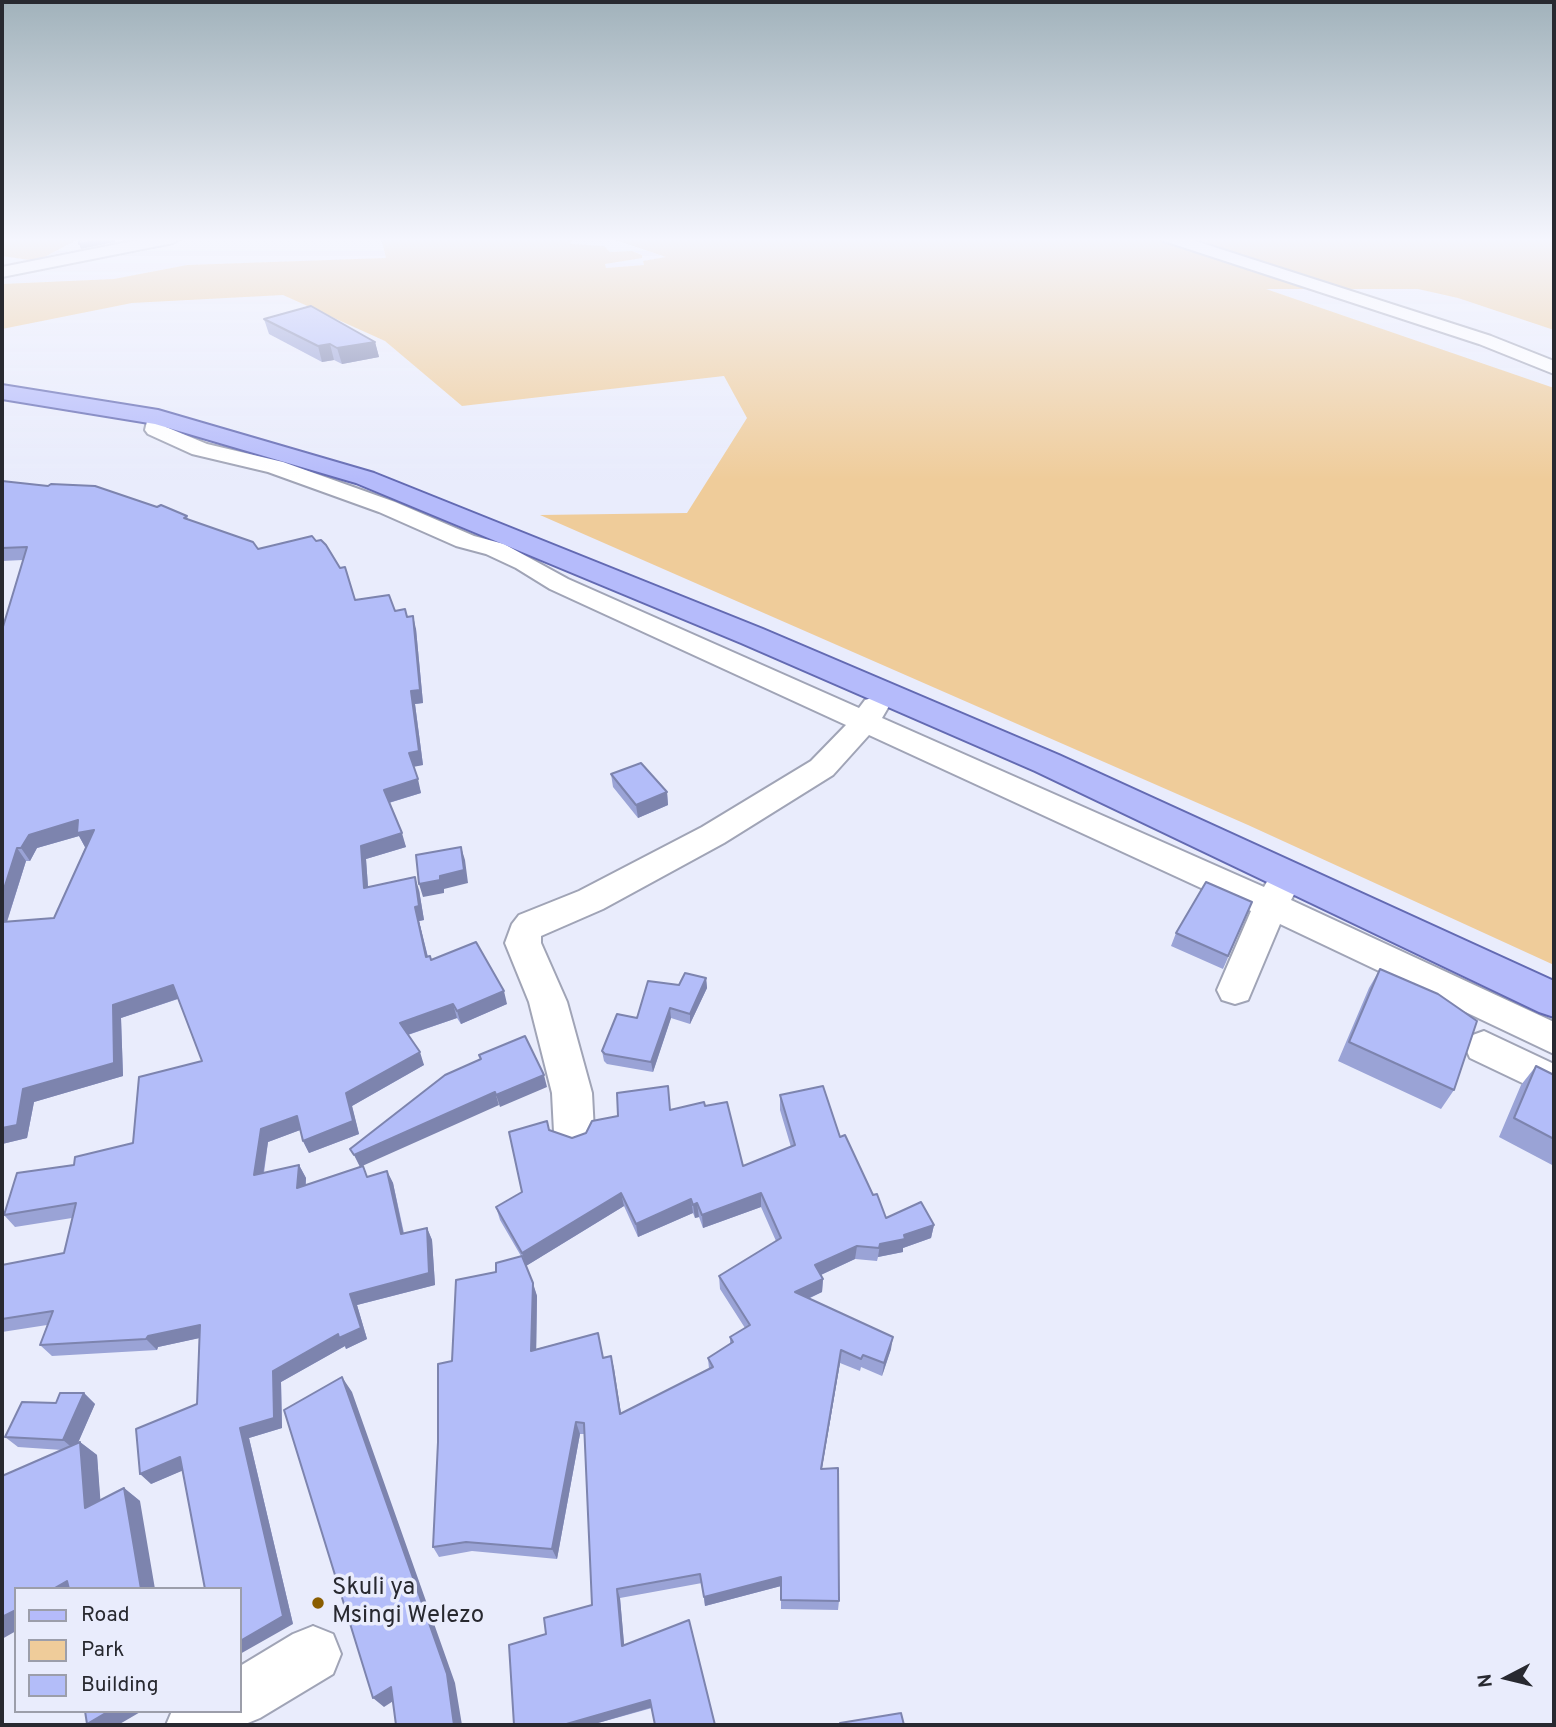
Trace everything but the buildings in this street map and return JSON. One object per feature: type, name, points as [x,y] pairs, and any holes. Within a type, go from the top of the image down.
[{"type":"main road","points":[[2,392],[158,417],[365,478],[884,692],[1047,763],[1554,1000]]},
{"type":"street","points":[[1419,319],[1485,340],[1554,368]]},
{"type":"street","points":[[158,417],[155,430],[200,449],[275,467],[387,507],[465,541],[495,549],[525,563],[559,584],[1271,905],[1554,1040]]},
{"type":"street","points":[[574,1132],[572,1093],[548,1002],[523,943],[524,933],[531,924],[591,900],[713,835],[822,768],[866,722],[884,692]]},
{"type":"street","points":[[1235,990],[1271,905],[1288,875]]},
{"type":"street","points":[[1484,1046],[1554,1082]]},
{"type":"street","points":[[242,1697],[313,1654]]},
{"type":"street","points":[[195,1725],[215,1713]]},
{"type":"green space","points":[[2,319],[54,319],[2,329]]},
{"type":"green space","points":[[335,319],[1352,319],[1554,388],[1554,965],[1248,825],[540,515],[687,513],[747,418],[724,376],[462,406],[385,341]]},
{"type":"green space","points":[[1520,319],[1554,319],[1554,330]]},
{"type":"place","name":"Skuli ya Msingi Welezo","points":[[318,1603]]}]
